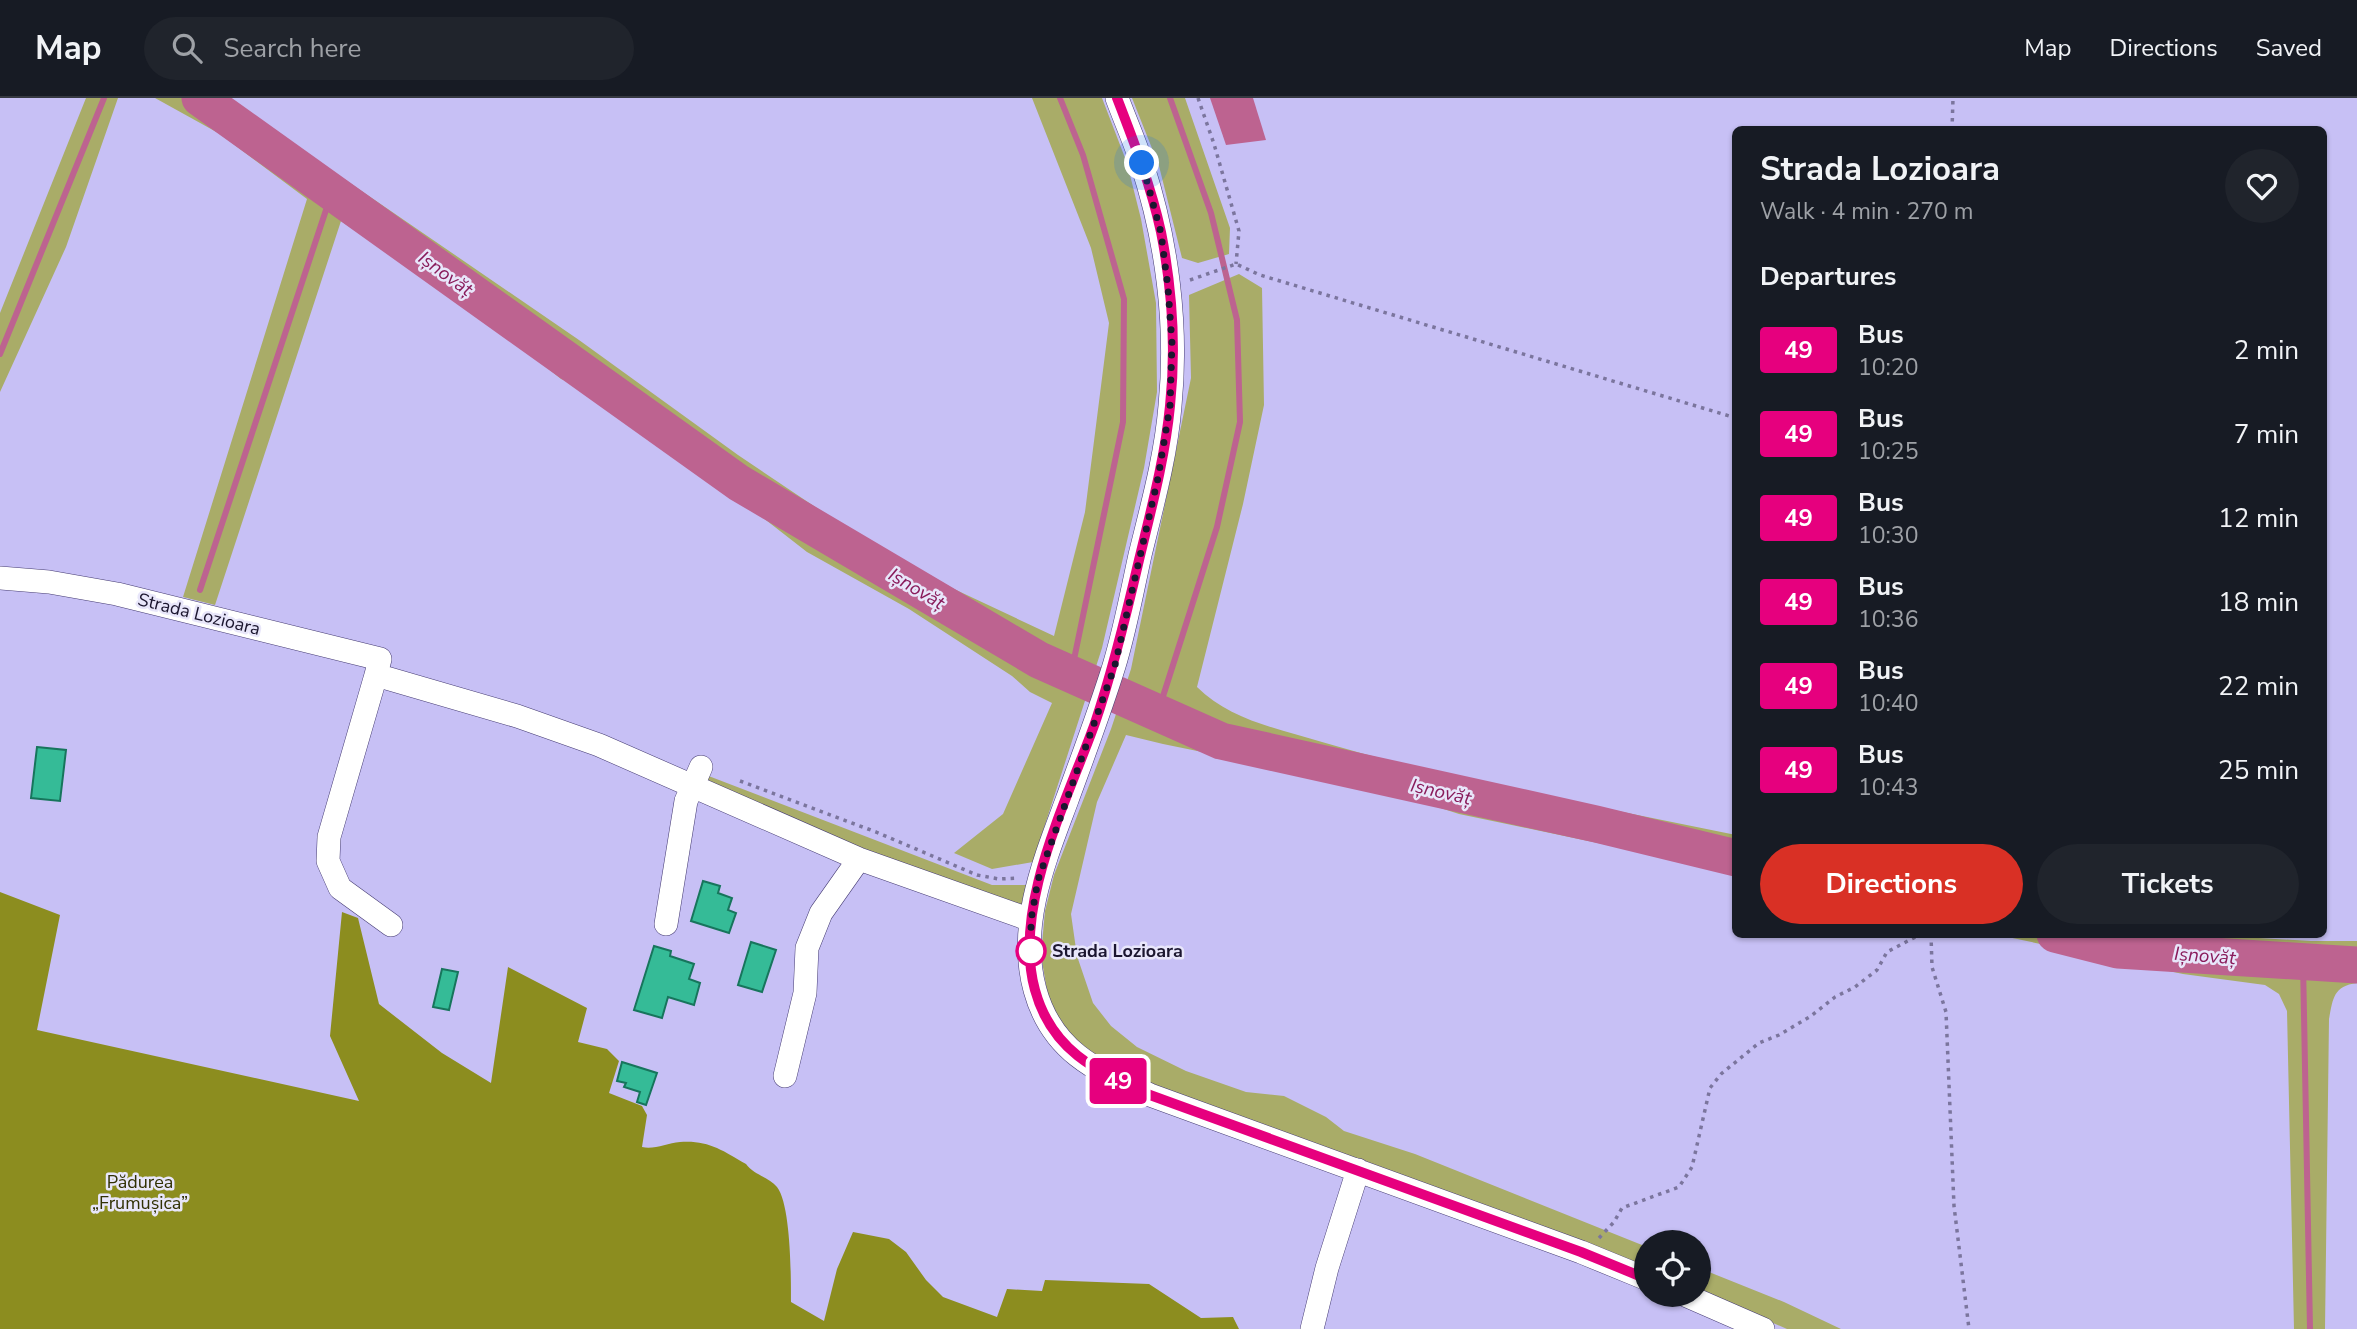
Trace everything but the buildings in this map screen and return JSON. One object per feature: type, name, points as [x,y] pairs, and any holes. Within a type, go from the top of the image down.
[{"type":"street","points":[[1117,98],[1142,163],[1161,233],[1172,343],[1170,406],[1158,478],[1115,665],[1038,880],[1031,920],[1031,958],[1035,989],[1048,1024],[1072,1053],[1102,1074],[1150,1095],[1634,1274]]},
{"type":"street","name":"Strada Lozioara","points":[[0,578],[49,582],[117,594],[222,622],[317,642],[380,659],[376,675]]},
{"type":"street","points":[[391,925],[340,888],[328,861],[329,837],[376,675],[517,716],[697,776],[859,859],[1031,920]]},
{"type":"street","points":[[666,924],[686,801],[697,776]]},
{"type":"street","points":[[785,1076],[805,993],[807,948],[821,913],[859,859]]},
{"type":"street","points":[[1312,1329],[1327,1268],[1357,1170]]},
{"type":"street","points":[[1711,1306],[1763,1329]]},
{"type":"path","points":[[1198,98],[1239,231],[1236,264]]},
{"type":"path","points":[[1952,126],[1953,98]]},
{"type":"path","points":[[1211,273],[1236,264],[1260,275],[1732,417]]},
{"type":"path","points":[[1581,1252],[1607,1230],[1622,1208],[1679,1187],[1692,1167],[1710,1088],[1721,1074],[1759,1043],[1789,1029],[1835,997],[1855,987],[1877,970],[1887,951],[1913,938]]},
{"type":"path","points":[[1931,938],[1932,967],[1946,1013],[1954,1206],[1969,1329]]},
{"type":"green space","points":[[86,98],[118,98],[66,247],[0,392],[0,313]]},
{"type":"green space","points":[[155,98],[226,98],[579,340],[738,455],[848,529],[954,589],[1054,636],[1085,512],[1109,323],[1091,248],[1032,98],[1102,98],[1127,163],[1141,219],[1156,303],[1157,392],[1144,468],[1102,648],[1033,862],[992,869],[954,853],[1003,814],[1052,703],[1030,692],[1012,676],[909,609],[807,552],[726,489],[577,385],[561,379],[502,331],[341,221],[215,605],[183,597],[307,199],[220,134]]},
{"type":"green space","points":[[1132,98],[1185,98],[1230,228],[1229,254],[1198,263],[1182,258],[1159,166]]},
{"type":"green space","points":[[1239,274],[1262,288],[1264,405],[1243,504],[1197,687],[1224,708],[1289,733],[1528,793],[1732,834],[1732,871],[1459,814],[1379,788],[1126,735],[1097,802],[1071,914],[1077,956],[1093,1003],[1111,1026],[1137,1047],[1186,1071],[1246,1092],[1284,1096],[1326,1117],[1344,1131],[1415,1154],[1634,1242],[1634,1263],[1579,1240],[1124,1074],[1081,1050],[1061,1030],[1047,991],[1041,955],[1045,911],[1054,875],[1111,729],[1131,669],[1191,378],[1189,295]]},
{"type":"green space","points":[[706,775],[992,885],[1028,885],[1022,909],[864,853],[703,781]]},
{"type":"green space","name":"Pădurea „Frumușica”","points":[[0,892],[60,915],[37,1030],[359,1101],[330,1036],[342,912],[358,918],[379,1004],[442,1053],[491,1083],[508,967],[587,1008],[578,1042],[607,1049],[619,1061],[609,1093],[642,1106],[647,1115],[642,1147],[651,1148],[680,1142],[707,1144],[746,1164],[777,1187],[782,1196],[788,1225],[791,1302],[824,1321],[837,1269],[853,1232],[889,1239],[906,1252],[926,1280],[943,1297],[997,1317],[1007,1289],[1042,1291],[1045,1280],[1149,1284],[1201,1318],[1233,1317],[1239,1329],[0,1329]]},
{"type":"green space","points":[[2012,938],[2260,938],[2357,941],[2357,983],[2339,990],[2333,1000],[2329,1019],[2325,1329],[2294,1329],[2287,1011],[2279,994],[2265,985],[2183,974]]},
{"type":"green space","points":[[1711,1273],[1784,1302],[1841,1329],[1787,1329],[1711,1296]]},
{"type":"shaded area","points":[[1210,98],[1253,98],[1266,140],[1226,145]]},
{"type":"waterway","points":[[0,354],[104,98]]},
{"type":"waterway","name":"Ișnovăț","points":[[200,98],[739,483],[1039,660],[1221,741],[1732,857]]},
{"type":"waterway","points":[[1060,98],[1083,155],[1124,299],[1123,422],[1071,674]]},
{"type":"waterway","points":[[1158,712],[1217,527],[1240,422],[1237,320],[1211,213],[1170,98]]},
{"type":"waterway","points":[[200,590],[332,192]]},
{"type":"waterway","name":"Ișnovăț","points":[[2071,938],[2118,950],[2357,965]]},
{"type":"waterway","points":[[2303,962],[2310,1329]]},
{"type":"bus line","name":"49","points":[[1117,98],[1142,163],[1161,233],[1172,343],[1170,406],[1158,478],[1115,665],[1038,880],[1031,920],[1031,958],[1035,989],[1048,1024],[1072,1053],[1102,1074],[1150,1095],[1634,1274]]},
{"type":"place","name":"Strada Lozioara","points":[[1031,951]]},
{"type":"route","points":[[1031,951],[1031,958],[1031,920],[1038,880],[1115,665],[1158,478],[1170,406],[1172,343],[1168,288],[1161,233],[1142,163]]}]
